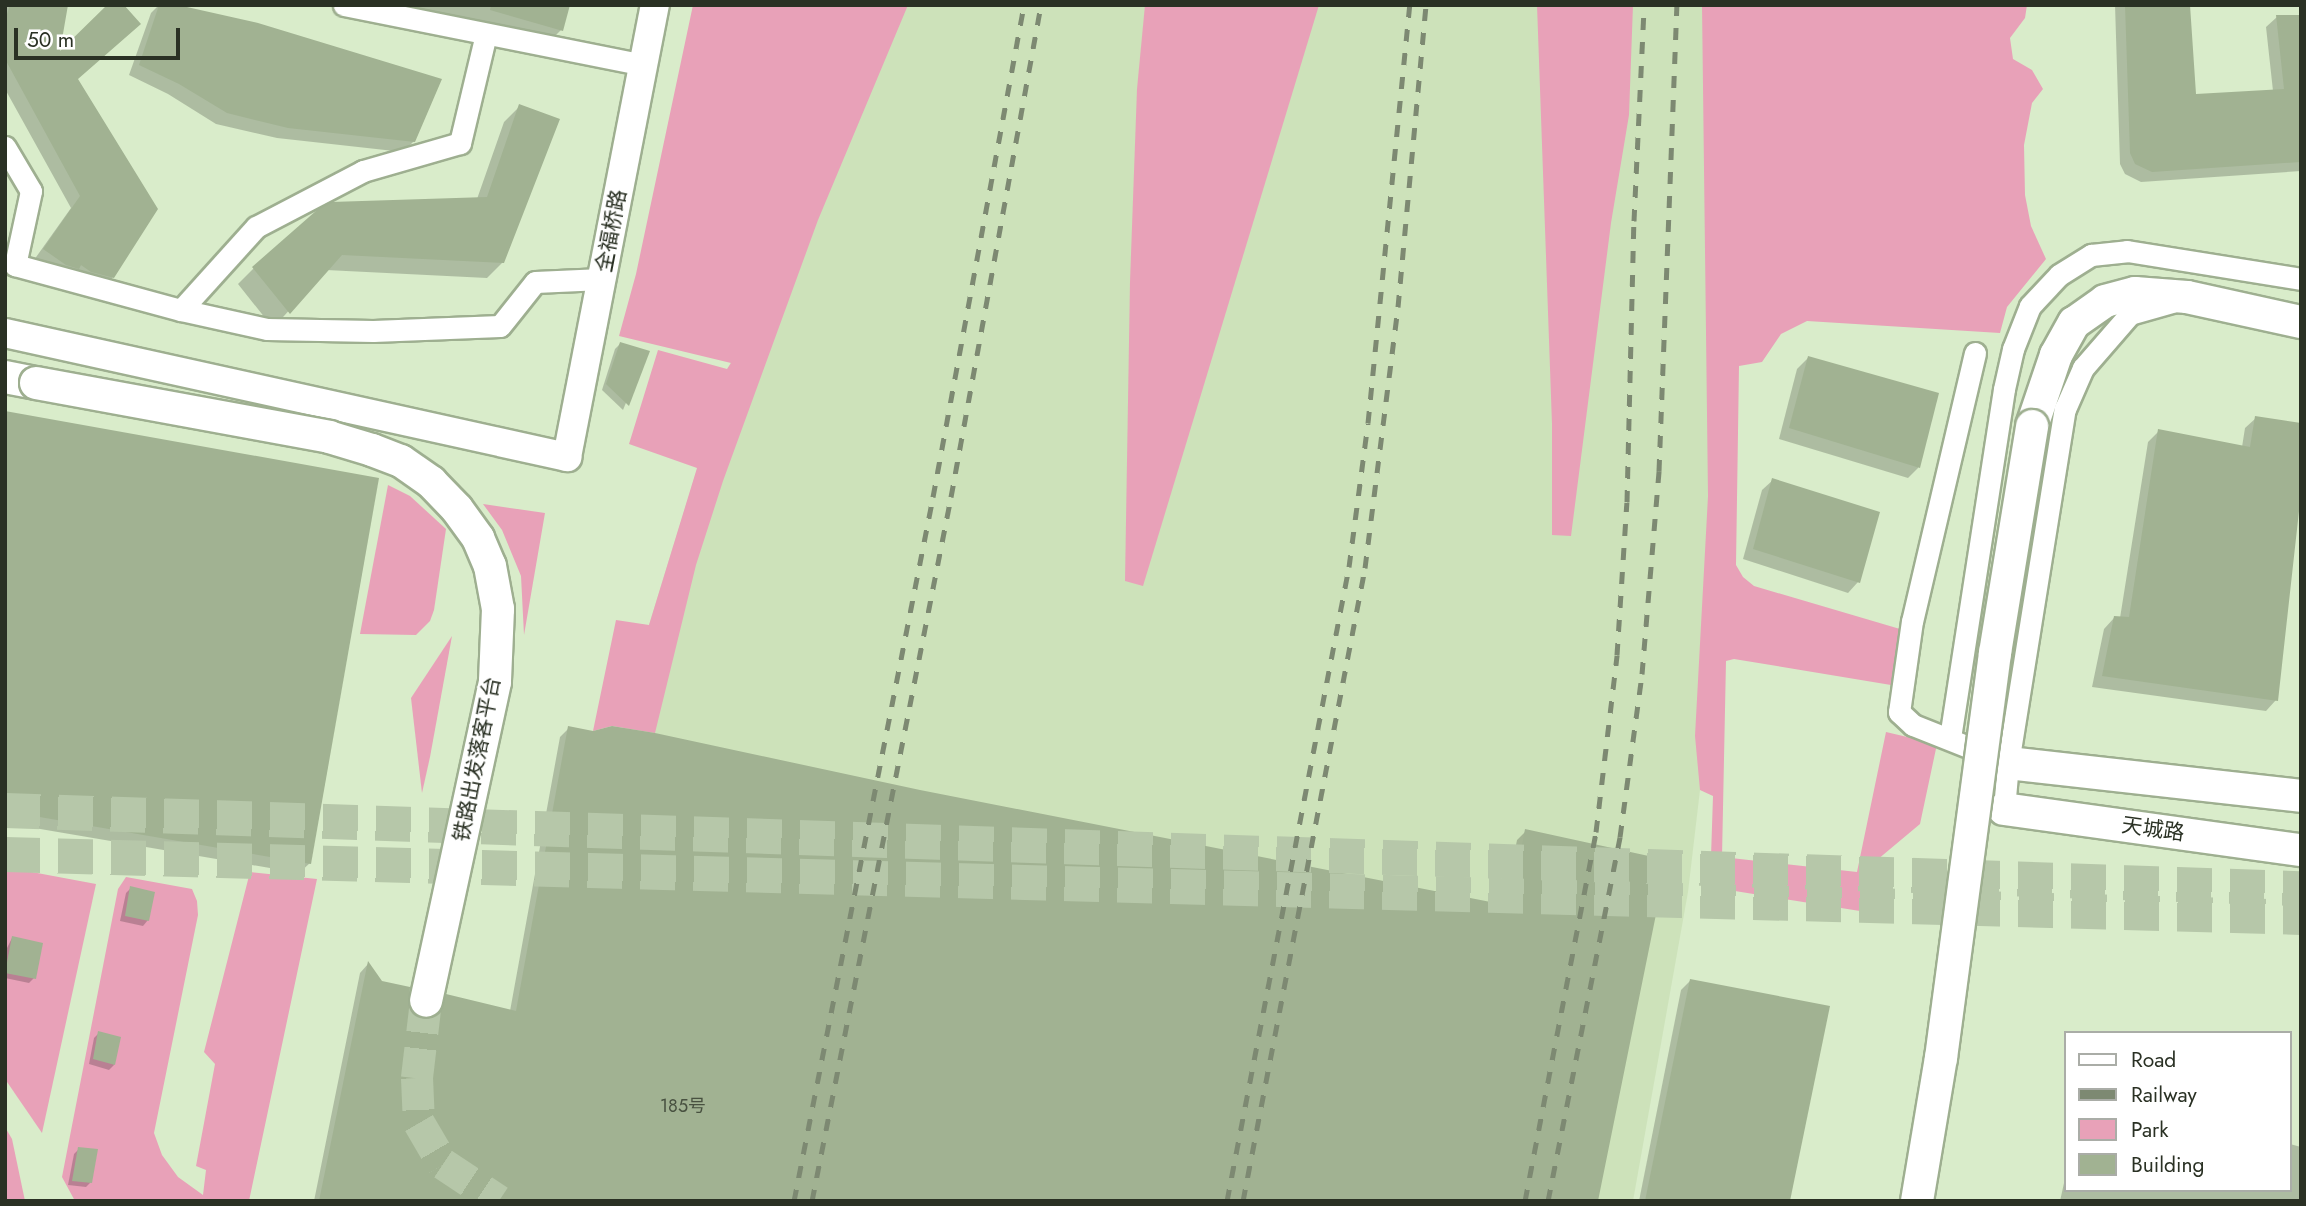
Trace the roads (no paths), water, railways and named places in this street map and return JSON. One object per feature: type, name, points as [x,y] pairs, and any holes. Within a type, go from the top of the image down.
[{"type":"main road","points":[[1917,1201],[1941,1058],[1993,666],[2032,426],[2056,355],[2074,323],[2105,301],[2135,293],[2187,297],[2301,322]]},
{"type":"main road","name":"铁路出发落客平台","points":[[5,377],[329,437],[372,450],[401,461],[431,482],[457,509],[478,538],[490,566],[498,609],[495,682],[426,1001]]},
{"type":"main road","points":[[2008,763],[2301,796]]},
{"type":"main road","name":"天城路","points":[[2004,809],[2301,850]]},
{"type":"street","points":[[344,5],[644,65]]},
{"type":"street","name":"全福桥路","points":[[5,333],[567,457],[655,5]]},
{"type":"street","points":[[181,310],[256,227],[363,171],[460,143],[486,34]]},
{"type":"street","points":[[5,147],[31,191],[15,265],[181,310],[267,329],[373,331],[500,326],[535,282],[602,279]]},
{"type":"street","points":[[1950,738],[2004,389],[2013,349],[2031,306],[2059,275],[2091,255],[2127,251],[2301,279]]},
{"type":"street","points":[[2004,809],[2008,763],[2065,410],[2083,368],[2130,314],[2187,297]]},
{"type":"street","points":[[1975,353],[1912,621],[1899,712],[1913,725],[2008,763]]},
{"type":"tunnel","points":[[5,810],[2301,888]]},
{"type":"tunnel","points":[[5,854],[2301,917]]},
{"type":"tunnel","points":[[426,1001],[417,1078],[419,1123],[443,1164],[499,1201]]},
{"type":"railway","points":[[794,1201],[933,497],[1024,5]]},
{"type":"railway","points":[[812,1201],[951,497],[1041,5]]},
{"type":"railway","points":[[1227,1201],[1349,567],[1368,423],[1410,5]]},
{"type":"railway","points":[[1243,1201],[1365,568],[1398,307],[1426,5]]},
{"type":"railway","points":[[1525,1201],[1596,832],[1617,655],[1627,502],[1634,221],[1644,5]]},
{"type":"railway","points":[[1548,1201],[1620,837],[1642,674],[1659,471],[1677,5]]}]
